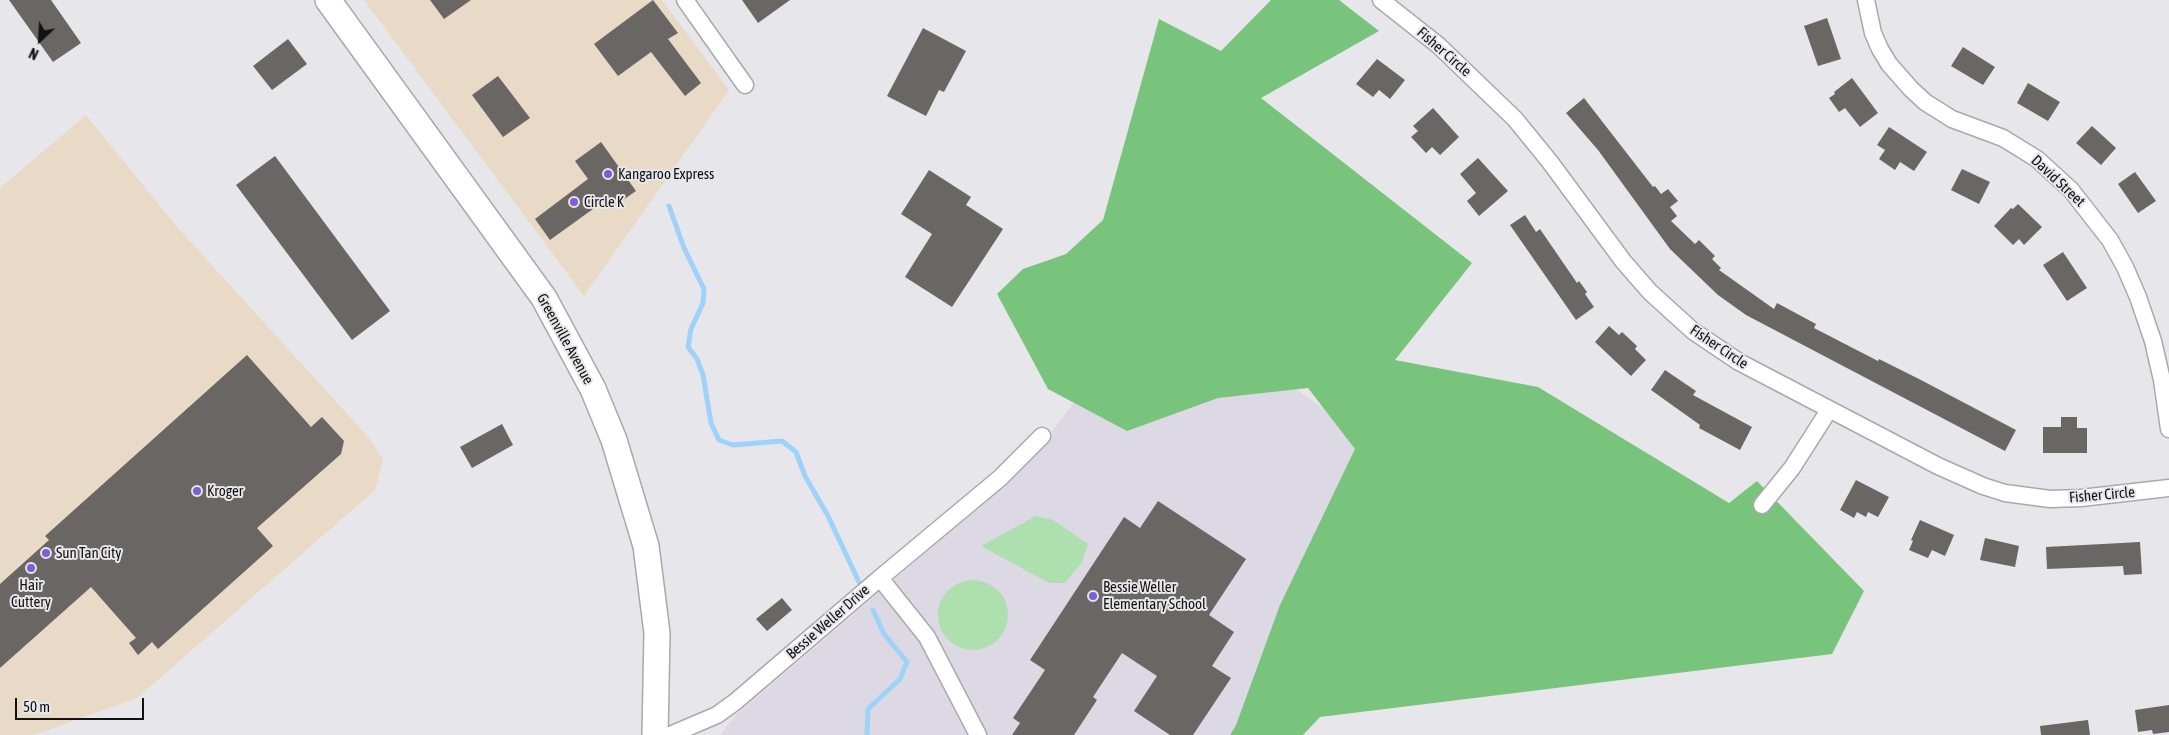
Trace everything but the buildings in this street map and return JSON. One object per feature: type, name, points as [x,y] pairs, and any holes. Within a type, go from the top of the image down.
[{"type":"main road","name":"Greenville Avenue","points":[[328,0],[544,298],[593,388],[614,440],[646,546],[657,633],[655,735]]},
{"type":"street","points":[[685,0],[745,85]]},
{"type":"street","name":"Fisher Circle","points":[[1381,0],[1466,70],[1515,119],[1550,162],[1623,261],[1665,307],[1700,336],[1739,362],[1938,466],[1983,486],[2005,493],[2050,499],[2081,498],[2169,488]]},
{"type":"street","name":"David Street","points":[[1866,0],[1880,49],[1889,64],[1911,89],[1925,102],[1944,114],[2003,138],[2037,159],[2071,190],[2099,225],[2125,267],[2138,297],[2153,341],[2162,380],[2169,429]]},
{"type":"street","points":[[1762,505],[1796,461],[1829,410]]},
{"type":"street","points":[[880,578],[1000,478],[1042,436]]},
{"type":"street","name":"Bessie Weller Drive","points":[[670,735],[717,714],[734,702],[880,578],[927,637],[978,735]]},
{"type":"shaded area","points":[[364,0],[662,0],[729,90],[584,296]]},
{"type":"shaded area","points":[[86,115],[177,227],[370,439],[383,460],[375,490],[137,698],[34,735],[0,735],[0,188]]},
{"type":"shaded area","name":"Bessie Weller Elementary School","points":[[1156,293],[1384,450],[1241,735],[720,735],[735,716],[1016,475],[1033,457]]},
{"type":"green space","points":[[1271,0],[1339,0],[1379,31],[1261,98],[1472,263],[1395,360],[1538,387],[1729,503],[1757,481],[1864,591],[1832,654],[1320,717],[1303,735],[1230,735],[1236,725],[1280,605],[1355,449],[1308,388],[1218,398],[1127,431],[1048,389],[997,294],[1023,269],[1066,254],[1103,220],[1159,19],[1221,51]]},
{"type":"green space","points":[[1036,516],[1053,520],[1088,544],[1082,562],[1065,583],[1049,583],[981,546]]},
{"type":"green space","points":[[966,580],[980,580],[993,586],[1002,595],[1008,608],[1006,628],[998,640],[980,650],[966,650],[953,644],[944,635],[938,622],[938,608],[944,595],[953,586]]},
{"type":"waterway","points":[[669,206],[684,248],[704,289],[703,303],[691,329],[688,347],[697,359],[703,375],[711,423],[719,440],[733,445],[782,441],[796,452],[805,476],[828,516],[859,582]]},
{"type":"waterway","points":[[867,735],[868,709],[900,679],[907,662],[884,634],[873,610]]},
{"type":"place","name":"Kangaroo Express","points":[[608,174]]},
{"type":"place","name":"Circle K","points":[[574,202]]},
{"type":"place","name":"Kroger","points":[[197,491]]},
{"type":"place","name":"Sun Tan City","points":[[46,553]]},
{"type":"place","name":"Hair Cuttery","points":[[31,568]]},
{"type":"place","name":"Bessie Weller Elementary School","points":[[1093,596]]}]
